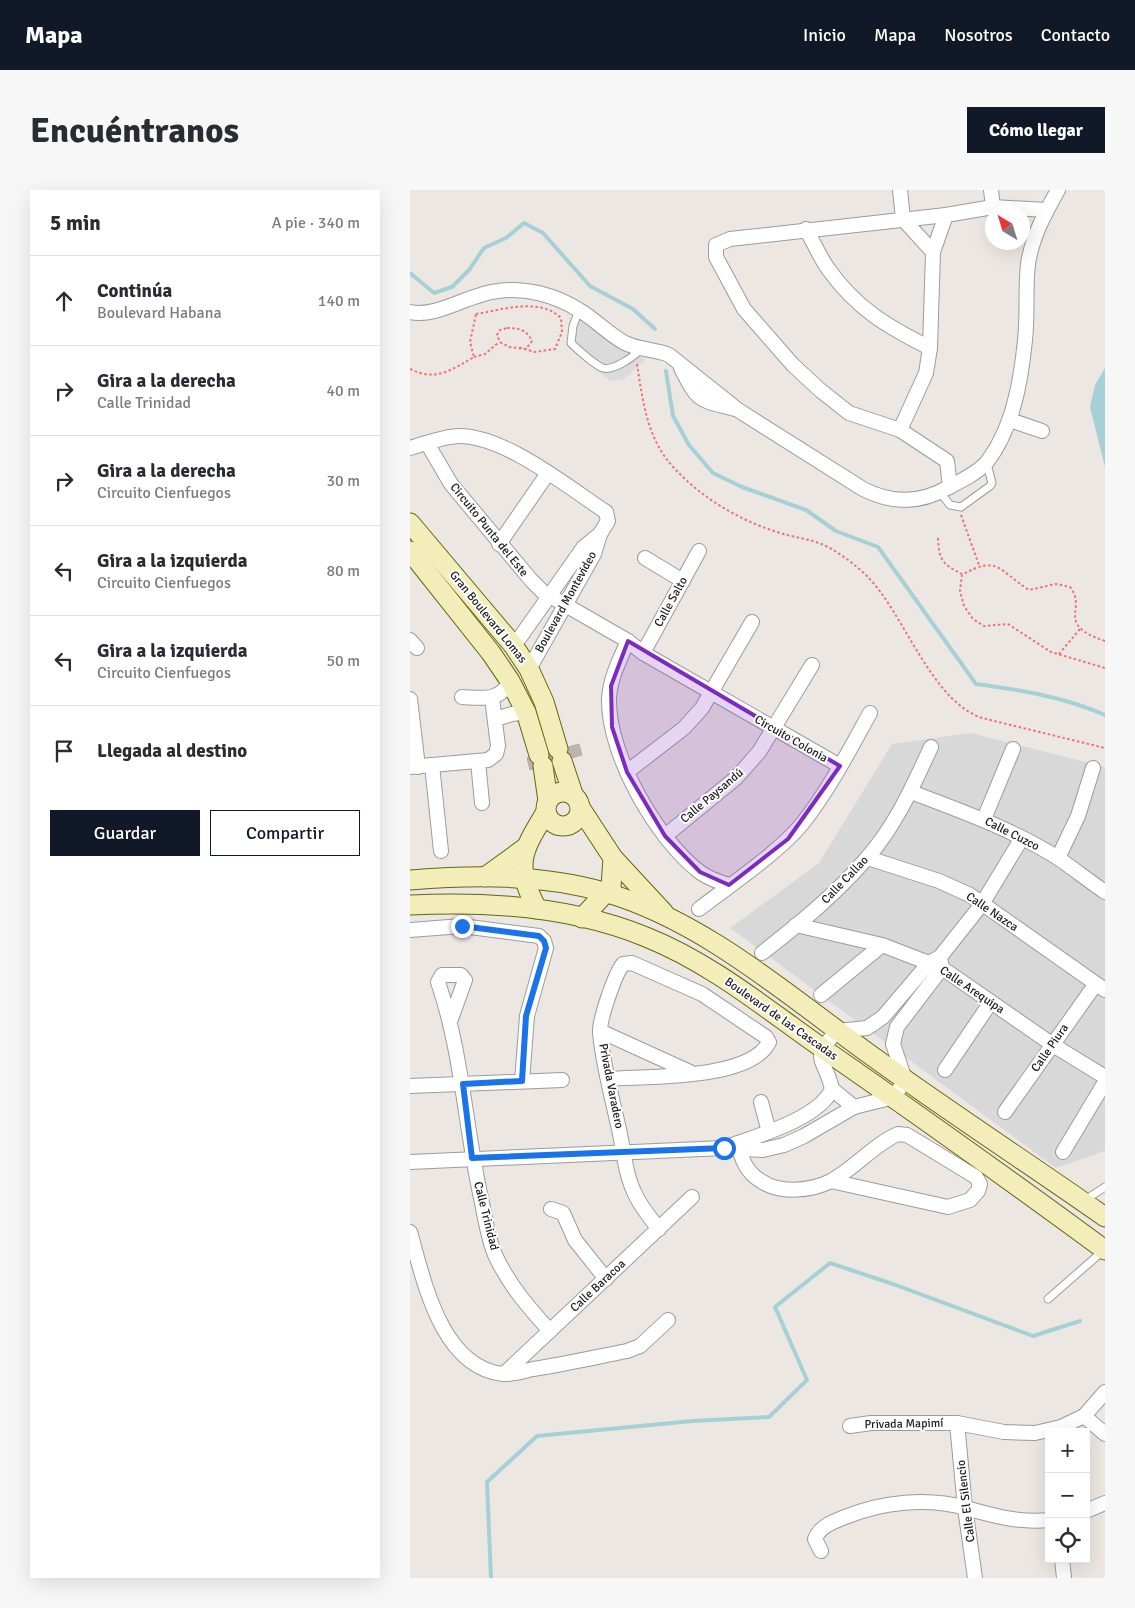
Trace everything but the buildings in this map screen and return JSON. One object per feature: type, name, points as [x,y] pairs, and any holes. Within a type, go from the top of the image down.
[{"type":"main road","name":"Gran Boulevard Lomas","points":[[410,523],[513,645],[529,669],[550,718],[560,755],[577,801],[613,858],[666,916]]},
{"type":"main road","name":"Gran Boulevard Lomas","points":[[410,551],[469,625],[510,681],[528,718],[541,760],[547,806]]},
{"type":"main road","points":[[469,625],[485,612]]},
{"type":"main road","points":[[528,718],[550,718]]},
{"type":"main road","points":[[538,909],[524,879],[522,865],[525,848],[551,796],[561,791],[577,801],[577,820],[568,826],[556,825],[548,817],[547,806]]},
{"type":"main road","points":[[485,877],[525,848]]},
{"type":"main road","points":[[582,918],[611,887],[613,858]]},
{"type":"main road","name":"Boulevard de las Cascadas","points":[[410,880],[485,877],[570,884],[605,892],[666,916],[721,946],[905,1080],[1105,1217]]},
{"type":"main road","name":"Boulevard de las Cascadas","points":[[410,905],[487,905],[538,909],[582,918],[644,936],[669,947],[716,972],[894,1097],[1105,1250]]},
{"type":"street","points":[[900,190],[903,219],[933,252]]},
{"type":"street","points":[[991,190],[993,205]]},
{"type":"street","points":[[410,312],[436,312],[469,297],[498,291],[518,290],[542,294],[579,310],[638,353],[658,350],[669,355],[679,364],[695,395],[701,400],[738,410],[863,490],[880,498],[900,502],[921,499],[945,490],[986,463],[1010,420],[1025,340],[1028,263],[1034,237],[1058,190]]},
{"type":"street","points":[[973,472],[947,461],[900,430],[849,414],[820,390],[793,365],[744,309],[716,257],[716,245],[730,239],[806,229],[946,215],[985,208]]},
{"type":"street","points":[[1030,209],[1048,210]]},
{"type":"street","points":[[900,430],[926,373],[930,348],[933,252],[946,215]]},
{"type":"street","points":[[806,229],[828,270],[860,306],[886,326],[930,348]]},
{"type":"street","points":[[1010,420],[1042,431]]},
{"type":"street","points":[[410,448],[427,442],[458,436],[482,439],[506,448],[548,473],[499,544]]},
{"type":"street","name":"Circuito Punta del Este","points":[[427,442],[451,484],[499,544],[531,580],[549,596],[564,604]]},
{"type":"street","points":[[945,490],[947,461]]},
{"type":"street","name":"Boulevard Montevideo","points":[[529,669],[564,604],[594,554],[600,534],[608,521],[606,512],[548,473]]},
{"type":"street","name":"Boulevard Montevideo","points":[[513,645],[522,636],[583,548],[600,534]]},
{"type":"street","name":"Calle Salto","points":[[643,653],[699,551]]},
{"type":"street","points":[[645,558],[683,581]]},
{"type":"street","name":"Circuito Colonia","points":[[564,604],[628,641],[643,653],[840,766],[792,834],[699,909]]},
{"type":"street","points":[[627,772],[684,728],[702,708],[752,622]]},
{"type":"street","points":[[628,641],[617,664],[610,699],[612,727],[627,772],[643,805],[665,836],[700,872],[729,885]]},
{"type":"street","name":"Calle Paysandú","points":[[665,836],[736,778],[759,752],[812,666]]},
{"type":"street","points":[[462,697],[492,698],[504,691],[510,681]]},
{"type":"street","points":[[410,699],[414,767],[488,760],[496,754],[498,746],[492,698]]},
{"type":"street","points":[[495,719],[512,714],[528,718]]},
{"type":"street","points":[[840,766],[870,714]]},
{"type":"street","name":"Calle Callao","points":[[762,953],[832,895],[868,858],[910,792],[932,747]]},
{"type":"street","points":[[984,819],[1013,749]]},
{"type":"street","points":[[478,760],[482,802]]},
{"type":"street","points":[[432,765],[441,851]]},
{"type":"street","points":[[1058,858],[1078,816],[1093,768]]},
{"type":"street","name":"Calle Cuzco","points":[[910,792],[984,819],[1022,838],[1058,858],[1105,892]]},
{"type":"street","points":[[739,1146],[763,1150],[784,1145],[804,1136],[854,1107],[894,1097],[905,1080],[893,1044],[896,1032],[937,963],[982,904],[1022,838]]},
{"type":"street","name":"Calle Nazca","points":[[868,858],[939,881],[970,895],[1100,987]]},
{"type":"street","points":[[410,930],[462,926],[539,936],[544,941],[546,948],[526,1016],[522,1081]]},
{"type":"street","name":"Calle Arequipa","points":[[796,926],[882,945],[937,963],[1053,1045],[1105,1077]]},
{"type":"street","points":[[821,995],[882,945]]},
{"type":"street","name":"Privada Varadero","points":[[659,1229],[645,1212],[635,1194],[624,1152],[600,1030],[616,972],[623,964],[632,963],[702,994],[766,1037],[769,1042],[766,1048],[754,1058],[738,1065],[718,1071],[693,1073]]},
{"type":"street","points":[[410,1162],[739,1146],[810,1111],[826,1100],[832,1089],[830,1077],[821,1061],[822,1048],[837,1031],[867,1028],[882,1017],[937,963]]},
{"type":"street","name":"Calle Piura","points":[[1005,1112],[1053,1045],[1100,987]]},
{"type":"street","points":[[945,1070],[990,1002]]},
{"type":"street","name":"Calle Trinidad","points":[[451,1019],[463,1084],[472,1158],[495,1256],[527,1306],[550,1331]]},
{"type":"street","points":[[600,1030],[693,1073]]},
{"type":"street","points":[[609,1079],[693,1073]]},
{"type":"street","points":[[410,1086],[562,1080]]},
{"type":"street","points":[[1063,1152],[1105,1082]]},
{"type":"street","points":[[832,1089],[854,1107]]},
{"type":"street","points":[[761,1102],[770,1132]]},
{"type":"street","points":[[1088,1111],[1105,1106]]},
{"type":"street","points":[[739,1146],[744,1163],[751,1174],[768,1186],[784,1190],[799,1190],[831,1181],[898,1134],[907,1135],[976,1177],[980,1184],[978,1192],[970,1200],[948,1207],[831,1181]]},
{"type":"street","name":"Calle Baracoa","points":[[504,1374],[692,1197]]},
{"type":"street","points":[[551,1209],[563,1213],[575,1240],[606,1279]]},
{"type":"street","points":[[410,1232],[428,1295],[442,1325],[455,1346],[470,1362],[484,1369],[504,1374],[634,1348],[640,1346],[668,1320]]},
{"type":"street","points":[[532,1348],[545,1367]]},
{"type":"street","points":[[1105,1392],[1084,1416],[1105,1434]]},
{"type":"street","name":"Privada Mapimí","points":[[850,1426],[872,1423],[957,1423],[1004,1432],[1035,1433],[1061,1427],[1084,1416]]},
{"type":"street","name":"Calle El Silencio","points":[[957,1423],[965,1508],[976,1578]]},
{"type":"street","points":[[821,1551],[816,1539],[818,1532],[822,1528],[853,1514],[914,1502],[965,1508],[985,1515],[1012,1520],[1045,1520]]},
{"type":"street","points":[[1090,1509],[1105,1503]]},
{"type":"street","points":[[1062,1563],[1064,1578]]},
{"type":"lane","points":[[579,310],[573,326],[573,344],[604,369],[638,353]]},
{"type":"lane","points":[[945,490],[950,505],[958,508],[992,483],[986,463]]},
{"type":"lane","points":[[1082,1202],[1105,1187]]},
{"type":"lane","points":[[1048,1299],[1105,1250]]},
{"type":"path","points":[[469,297],[476,314],[470,342],[474,357]]},
{"type":"path","points":[[476,314],[520,306],[541,308],[561,318],[562,332],[555,349],[535,352],[518,348]]},
{"type":"path","points":[[520,328],[529,335],[532,341],[526,349],[518,348],[508,347],[500,342],[497,335],[500,330],[520,328]]},
{"type":"path","points":[[410,369],[432,377],[474,357],[485,354],[500,342]]},
{"type":"path","points":[[638,353],[644,409],[653,439],[674,468],[699,491],[737,515],[775,532],[815,542],[848,560],[868,577],[929,668],[958,706],[970,714],[1105,748]]},
{"type":"path","points":[[958,508],[978,565]]},
{"type":"path","points":[[938,538],[939,557],[948,567],[962,574]]},
{"type":"path","points":[[962,574],[978,565],[992,564],[1029,590],[1056,584],[1070,586],[1075,599],[1074,620],[1080,629],[1105,641]]},
{"type":"path","points":[[962,574],[960,591],[964,606],[973,619],[984,626],[1008,624],[1051,652],[1105,668]]},
{"type":"path","points":[[1059,654],[1080,629]]},
{"type":"highlighted area","points":[[628,641],[840,766],[788,839],[729,885],[700,872],[665,836],[627,772],[612,727],[611,686]]},
{"type":"shaded area","points":[[578,310],[645,360],[623,380],[611,381],[568,348],[572,326]]},
{"type":"shaded area","points":[[971,733],[1105,767],[1105,1151],[1056,1168],[730,928],[819,863],[892,744]]},
{"type":"water","points":[[1105,368],[1105,467],[1090,407],[1095,385]]},
{"type":"waterway","points":[[410,273],[434,293],[452,287],[469,270],[484,248],[506,238],[524,223],[543,233],[590,286],[633,309],[655,329]]},
{"type":"waterway","points":[[666,371],[673,416],[689,445],[713,473],[742,487],[806,510],[836,531],[878,547],[976,684],[1042,695],[1074,703],[1105,715]]},
{"type":"waterway","points":[[491,1578],[487,1482],[537,1436],[692,1421],[769,1417],[807,1380],[775,1307],[830,1263],[893,1284],[1033,1336],[1080,1321]]},
{"type":"route","points":[[462,926],[539,936],[544,941],[546,948],[526,1016],[522,1081],[463,1084],[472,1158],[724,1148]]}]
